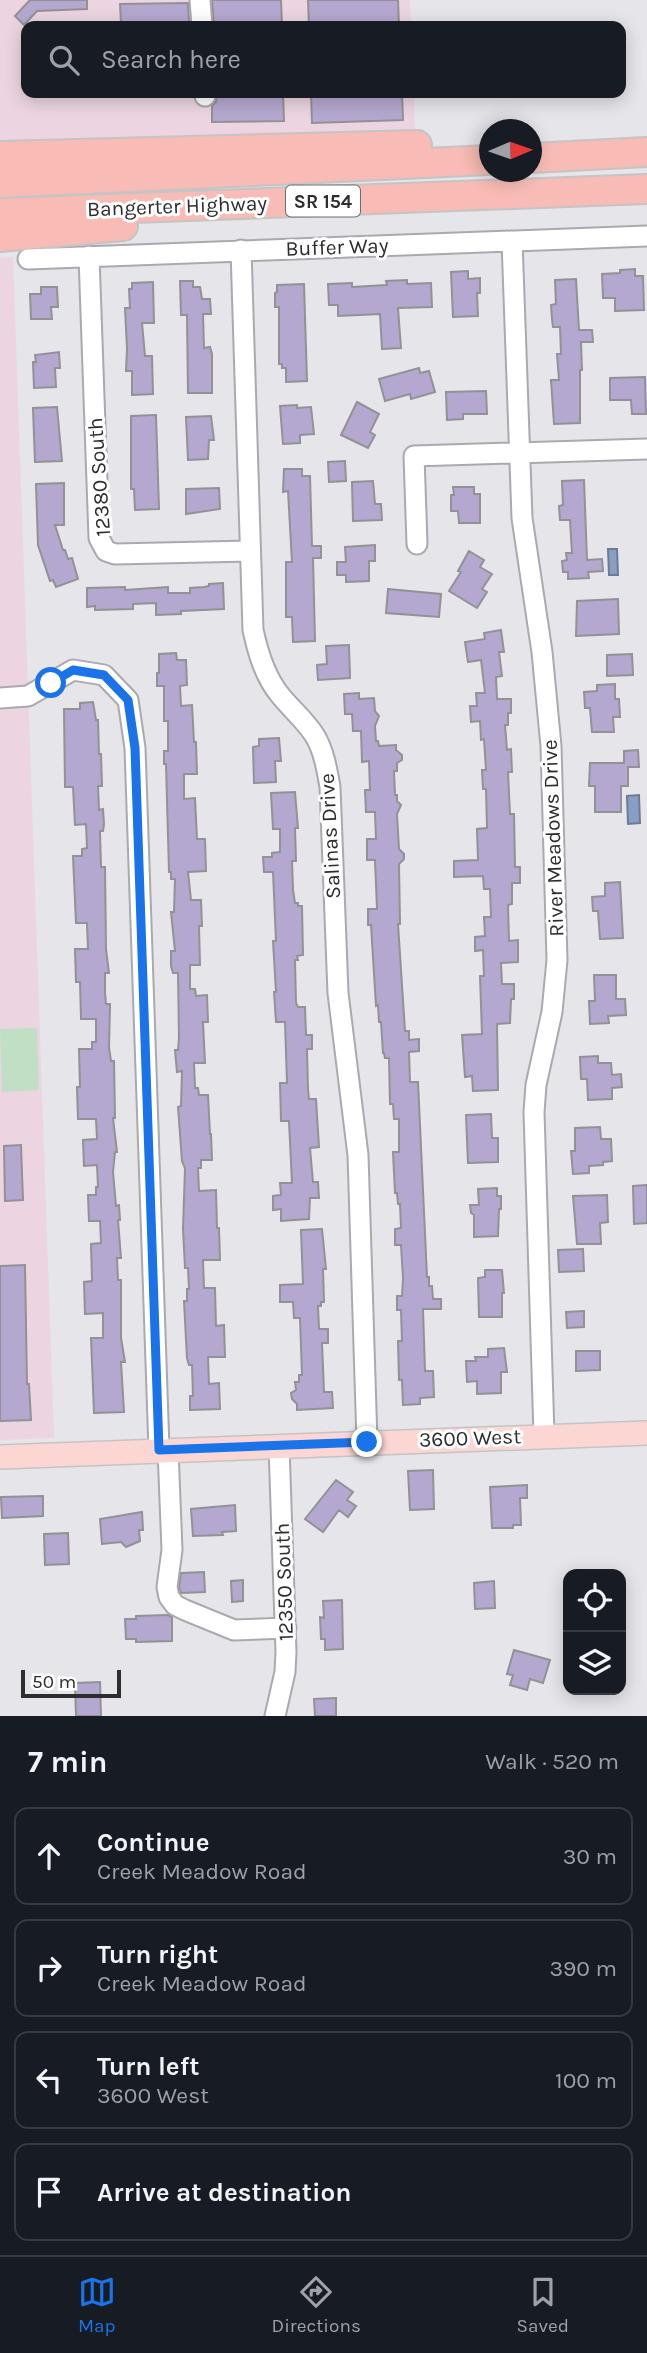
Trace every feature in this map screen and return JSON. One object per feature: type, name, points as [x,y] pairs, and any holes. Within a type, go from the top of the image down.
[{"type":"highway","points":[[542,142],[647,139]]},
{"type":"highway","points":[[0,156],[479,143]]},
{"type":"highway","points":[[542,157],[647,152]]},
{"type":"highway","name":"Bangerter Highway","points":[[0,183],[479,160]]},
{"type":"highway","name":"Bangerter Highway","points":[[0,213],[647,189]]},
{"type":"highway","points":[[0,237],[138,225],[332,217],[393,209],[455,196]]},
{"type":"main road","name":"3600 West","points":[[0,1457],[647,1433]]},
{"type":"street","points":[[200,0],[202,21]]},
{"type":"street","name":"Buffer Way","points":[[28,259],[647,236]]},
{"type":"street","name":"River Meadows Drive","points":[[512,241],[522,518],[542,652],[551,746],[557,960],[552,1012],[536,1084],[534,1111],[544,1435]]},
{"type":"street","name":"Salinas Drive","points":[[241,250],[253,630],[257,651],[278,694],[316,737],[326,762],[330,788],[338,992],[358,1154],[367,1442]]},
{"type":"street","name":"12380 South","points":[[89,256],[99,538],[106,551],[115,554],[250,551]]},
{"type":"street","points":[[417,544],[414,457],[647,449]]},
{"type":"street","points":[[0,698],[28,696],[73,670],[104,675],[128,700],[135,748],[164,1450],[172,1550],[167,1587],[169,1597],[175,1605],[234,1630],[286,1628]]},
{"type":"street","name":"12350 South","points":[[275,1716],[285,1672],[286,1628],[279,1446]]},
{"type":"shaded area","points":[[0,0],[410,0],[411,21],[21,21],[21,98],[414,98],[415,135],[0,151]]},
{"type":"shaded area","points":[[13,257],[54,1438],[0,1440],[0,258]]},
{"type":"green space","points":[[37,1028],[39,1090],[2,1092],[0,1029]]},
{"type":"water","points":[[608,549],[617,549],[618,575],[609,575]]},
{"type":"water","points":[[639,795],[640,823],[628,824],[627,796]]},
{"type":"building","points":[[30,0],[87,0],[87,9],[37,11],[28,21],[21,22],[15,16]]},
{"type":"building","points":[[212,0],[281,0],[282,21],[214,21]]},
{"type":"building","points":[[308,0],[398,0],[399,21],[309,21]]},
{"type":"building","points":[[188,3],[189,21],[121,21],[120,4]]},
{"type":"building","points":[[216,98],[283,98],[284,121],[212,122],[212,106]]},
{"type":"building","points":[[311,98],[402,98],[403,120],[312,123]]},
{"type":"building","points":[[635,269],[635,276],[643,276],[644,310],[615,311],[615,298],[603,298],[602,274]]},
{"type":"building","points":[[468,271],[468,279],[480,278],[480,293],[477,293],[478,316],[453,317],[451,272]]},
{"type":"building","points":[[576,279],[579,330],[592,330],[593,342],[581,342],[580,423],[554,424],[551,380],[559,380],[557,354],[561,354],[560,327],[553,327],[551,305],[556,304],[555,280]]},
{"type":"building","points":[[407,280],[407,284],[431,283],[432,307],[398,308],[401,348],[382,349],[380,314],[338,316],[338,305],[329,305],[328,284],[352,283],[352,287],[387,285],[386,281]]},
{"type":"building","points":[[180,281],[193,281],[193,287],[200,287],[202,299],[210,299],[211,314],[203,314],[204,348],[210,347],[212,354],[212,393],[188,393],[187,315],[181,315]]},
{"type":"building","points":[[153,282],[154,323],[142,323],[145,356],[152,356],[153,394],[132,395],[132,371],[126,371],[125,308],[130,308],[129,289],[132,289],[132,283]]},
{"type":"building","points":[[304,284],[307,381],[286,382],[286,368],[279,364],[279,307],[275,307],[275,293],[277,285]]},
{"type":"building","points":[[41,287],[57,287],[58,307],[51,307],[52,319],[31,319],[30,294],[41,294]]},
{"type":"building","points":[[59,352],[60,368],[55,368],[56,387],[34,388],[35,355]]},
{"type":"building","points":[[419,368],[420,373],[429,371],[435,392],[411,399],[410,394],[385,401],[379,379]]},
{"type":"building","points":[[645,377],[646,414],[632,414],[631,400],[610,400],[610,378]]},
{"type":"building","points":[[486,391],[487,414],[463,414],[463,419],[447,420],[446,392]]},
{"type":"building","points":[[357,402],[379,414],[370,432],[375,435],[368,448],[341,435]]},
{"type":"building","points":[[297,405],[297,408],[311,407],[314,434],[300,435],[300,443],[283,444],[280,406]]},
{"type":"building","points":[[57,407],[62,461],[35,462],[33,408]]},
{"type":"building","points":[[156,415],[159,509],[135,510],[134,489],[131,489],[131,416]]},
{"type":"building","points":[[211,416],[214,440],[209,440],[208,459],[188,460],[186,417]]},
{"type":"building","points":[[345,461],[346,481],[329,482],[328,462]]},
{"type":"building","points":[[284,469],[302,469],[302,476],[310,476],[312,546],[321,546],[321,558],[313,558],[315,641],[293,642],[292,617],[286,617],[286,562],[292,562],[288,491],[283,492]]},
{"type":"building","points":[[584,480],[587,560],[602,559],[603,571],[588,572],[589,578],[568,579],[568,572],[563,572],[562,561],[567,560],[566,553],[572,553],[570,520],[560,520],[559,506],[563,505],[562,481]]},
{"type":"building","points":[[373,481],[375,504],[381,504],[382,520],[353,521],[352,482]]},
{"type":"building","points":[[64,483],[64,525],[55,525],[63,550],[68,559],[72,558],[78,579],[56,587],[53,580],[50,581],[38,545],[36,484]]},
{"type":"building","points":[[453,487],[474,487],[474,494],[480,494],[480,523],[459,523],[458,511],[451,511]]},
{"type":"building","points":[[219,488],[220,509],[186,514],[186,489]]},
{"type":"building","points":[[375,545],[375,561],[369,561],[369,581],[346,582],[346,575],[337,575],[337,562],[346,562],[345,547]]},
{"type":"building","points":[[469,551],[484,560],[480,567],[492,574],[482,589],[487,592],[477,608],[449,591],[461,572],[458,571]]},
{"type":"building","points":[[223,583],[224,609],[156,615],[156,603],[133,604],[133,609],[95,610],[95,606],[87,607],[87,588],[125,587],[125,590],[168,587],[168,593],[190,593],[190,588]]},
{"type":"building","points":[[388,589],[441,594],[439,617],[386,613]]},
{"type":"building","points":[[618,599],[619,634],[576,636],[577,601]]},
{"type":"building","points":[[501,630],[504,652],[499,652],[502,676],[496,677],[497,699],[511,699],[511,713],[508,713],[508,725],[505,725],[507,750],[511,749],[512,772],[508,772],[510,814],[514,814],[515,867],[520,867],[520,883],[512,883],[512,904],[508,905],[509,941],[518,940],[518,962],[501,963],[502,984],[514,984],[514,999],[511,999],[510,1023],[497,1024],[498,1090],[473,1091],[472,1076],[465,1077],[462,1035],[482,1034],[480,976],[484,976],[483,950],[475,951],[475,937],[485,936],[484,917],[491,917],[490,889],[484,889],[483,876],[454,877],[454,861],[478,860],[477,829],[487,828],[486,789],[483,789],[482,770],[486,770],[484,739],[481,740],[480,721],[471,722],[470,706],[477,706],[476,693],[485,693],[481,660],[468,662],[465,642],[485,639],[484,633]]},
{"type":"building","points":[[349,645],[350,678],[318,680],[317,665],[327,664],[326,646]]},
{"type":"building","points":[[176,653],[177,660],[186,660],[187,685],[180,686],[181,706],[192,705],[196,742],[197,774],[184,774],[184,799],[195,798],[197,839],[205,839],[206,871],[188,872],[191,900],[201,900],[202,926],[199,926],[200,965],[190,965],[190,989],[195,989],[196,996],[207,995],[208,1022],[203,1022],[205,1063],[194,1063],[195,1088],[198,1088],[199,1095],[208,1095],[211,1134],[212,1160],[201,1160],[201,1168],[198,1168],[199,1191],[216,1190],[219,1228],[220,1260],[203,1260],[204,1288],[215,1288],[216,1326],[224,1325],[225,1357],[208,1357],[209,1384],[219,1383],[220,1409],[190,1410],[190,1396],[193,1396],[192,1365],[189,1365],[187,1358],[184,1301],[187,1301],[189,1289],[183,1229],[185,1168],[182,1161],[178,1107],[181,1106],[182,1071],[177,1072],[175,1050],[178,1050],[179,1038],[178,973],[173,973],[171,966],[171,951],[175,951],[171,912],[174,912],[175,879],[171,879],[169,872],[164,764],[164,751],[168,751],[168,721],[164,721],[164,686],[157,686],[159,654]]},
{"type":"building","points":[[632,654],[633,675],[607,676],[607,655]]},
{"type":"building","points":[[615,684],[615,699],[619,699],[620,717],[613,717],[614,732],[592,732],[590,708],[585,708],[584,692],[597,691],[597,685]]},
{"type":"building","points":[[359,693],[359,699],[374,698],[375,711],[379,716],[375,726],[379,746],[396,745],[396,750],[402,755],[402,760],[397,763],[397,771],[394,771],[395,795],[401,805],[397,814],[399,849],[404,854],[404,859],[399,864],[398,924],[405,1031],[409,1031],[409,1040],[419,1039],[419,1051],[409,1052],[410,1082],[418,1082],[427,1277],[429,1286],[432,1286],[433,1299],[441,1299],[441,1309],[423,1309],[425,1371],[433,1371],[434,1397],[420,1398],[420,1404],[403,1405],[402,1380],[399,1380],[398,1341],[402,1341],[401,1310],[397,1310],[397,1296],[402,1296],[403,1278],[401,1245],[395,1245],[395,1229],[401,1228],[400,1204],[395,1193],[393,1152],[399,1152],[399,1119],[394,1119],[393,1104],[390,1104],[389,1058],[385,1058],[383,1053],[381,1022],[378,1005],[376,1006],[371,925],[368,925],[368,909],[377,909],[375,860],[367,860],[367,839],[376,839],[375,812],[366,812],[365,790],[370,790],[369,761],[362,762],[361,731],[353,731],[352,714],[345,714],[344,694]]},
{"type":"building","points":[[93,702],[98,720],[101,754],[102,786],[98,786],[99,810],[103,809],[104,824],[103,831],[100,831],[101,867],[105,867],[109,973],[105,973],[105,993],[106,1004],[110,1004],[109,1048],[111,1061],[114,1061],[113,1118],[117,1152],[113,1172],[120,1220],[121,1258],[117,1258],[118,1280],[121,1280],[121,1338],[125,1362],[121,1362],[124,1412],[94,1413],[91,1338],[103,1338],[103,1313],[85,1314],[84,1282],[92,1281],[91,1244],[101,1243],[100,1221],[89,1221],[88,1195],[96,1195],[97,1165],[84,1166],[83,1140],[97,1139],[96,1119],[78,1119],[77,1087],[80,1087],[79,1049],[92,1049],[92,1042],[96,1042],[96,1019],[81,1019],[80,982],[76,982],[75,949],[88,949],[87,923],[76,923],[73,856],[82,856],[82,849],[87,848],[86,824],[75,825],[73,787],[65,787],[64,709],[80,709],[80,703]]},
{"type":"building","points":[[279,738],[281,761],[275,761],[276,782],[254,783],[253,747],[259,746],[259,739]]},
{"type":"building","points":[[638,750],[639,767],[628,767],[628,786],[621,786],[621,812],[595,812],[595,786],[589,786],[590,763],[624,763],[624,751]]},
{"type":"building","points":[[295,792],[298,828],[295,828],[296,861],[292,861],[293,890],[295,903],[302,906],[303,955],[297,956],[298,960],[295,960],[296,1003],[298,1007],[305,1007],[306,1035],[312,1035],[312,1049],[307,1049],[308,1089],[309,1099],[316,1099],[319,1147],[310,1148],[313,1182],[318,1182],[319,1198],[310,1198],[309,1219],[281,1221],[281,1209],[273,1210],[273,1196],[281,1195],[280,1183],[292,1183],[289,1121],[281,1121],[280,1083],[287,1083],[285,1022],[276,1022],[273,872],[264,872],[263,857],[272,857],[272,853],[280,852],[280,829],[273,829],[271,793]]},
{"type":"building","points":[[620,882],[623,938],[600,939],[598,911],[593,911],[592,897],[605,896],[605,883]]},
{"type":"building","points":[[594,975],[616,975],[616,999],[625,999],[626,1015],[608,1016],[609,1023],[590,1024],[589,1001],[595,1001]]},
{"type":"building","points":[[598,1056],[598,1063],[611,1063],[612,1075],[621,1074],[622,1087],[612,1088],[612,1099],[588,1100],[587,1079],[581,1079],[580,1057]]},
{"type":"building","points":[[491,1114],[492,1138],[498,1138],[498,1162],[468,1163],[466,1115]]},
{"type":"building","points":[[600,1127],[601,1139],[611,1139],[612,1161],[589,1166],[589,1173],[573,1174],[571,1151],[575,1151],[575,1128]]},
{"type":"building","points":[[21,1145],[23,1200],[5,1201],[4,1146]]},
{"type":"building","points":[[647,1185],[647,1223],[634,1224],[633,1186]]},
{"type":"building","points":[[497,1188],[497,1196],[501,1196],[498,1236],[474,1237],[474,1215],[470,1205],[479,1205],[478,1189]]},
{"type":"building","points":[[607,1195],[608,1222],[600,1223],[601,1244],[577,1244],[573,1196]]},
{"type":"building","points":[[322,1229],[326,1269],[323,1269],[324,1302],[318,1306],[319,1329],[328,1329],[328,1343],[322,1343],[324,1392],[332,1392],[333,1408],[297,1410],[291,1393],[296,1390],[295,1382],[299,1382],[299,1375],[302,1375],[300,1318],[294,1318],[293,1302],[280,1302],[280,1285],[303,1284],[301,1230]]},
{"type":"building","points":[[583,1249],[584,1271],[559,1272],[558,1250]]},
{"type":"building","points":[[25,1265],[27,1384],[31,1420],[0,1421],[0,1266]]},
{"type":"building","points":[[485,1270],[502,1270],[502,1317],[479,1317],[478,1278],[485,1277]]},
{"type":"building","points":[[584,1311],[584,1327],[567,1328],[566,1312]]},
{"type":"building","points":[[504,1348],[507,1372],[501,1372],[501,1393],[477,1394],[477,1381],[467,1382],[466,1361],[476,1361],[475,1357],[488,1357],[488,1349]]},
{"type":"building","points":[[576,1351],[600,1351],[600,1370],[576,1371]]},
{"type":"building","points":[[433,1470],[434,1509],[410,1510],[408,1471]]},
{"type":"building","points":[[336,1480],[353,1492],[347,1500],[356,1506],[348,1517],[339,1510],[323,1532],[305,1519]]},
{"type":"building","points":[[527,1485],[527,1498],[520,1498],[521,1525],[513,1525],[513,1528],[492,1528],[490,1487]]},
{"type":"building","points":[[43,1496],[43,1516],[2,1518],[1,1497]]},
{"type":"building","points":[[235,1505],[236,1531],[222,1532],[223,1535],[193,1536],[191,1509]]},
{"type":"building","points":[[142,1512],[143,1530],[139,1530],[140,1541],[126,1547],[121,1542],[102,1544],[100,1519]]},
{"type":"building","points":[[68,1533],[69,1564],[45,1565],[44,1534]]},
{"type":"building","points":[[204,1572],[205,1592],[181,1593],[181,1573]]},
{"type":"building","points":[[243,1580],[243,1601],[232,1602],[231,1581]]},
{"type":"building","points":[[494,1581],[495,1608],[475,1609],[474,1583]]},
{"type":"building","points":[[342,1600],[343,1649],[325,1650],[325,1639],[321,1639],[320,1617],[324,1618],[323,1601]]},
{"type":"building","points":[[168,1615],[172,1617],[172,1641],[136,1642],[136,1639],[126,1639],[125,1619]]},
{"type":"building","points":[[514,1650],[550,1660],[543,1683],[530,1679],[527,1690],[510,1685],[513,1675],[507,1674]]},
{"type":"building","points":[[100,1682],[101,1716],[76,1716],[75,1683]]},
{"type":"building","points":[[336,1698],[336,1716],[315,1716],[314,1699]]},
{"type":"route","points":[[51,683],[73,670],[104,675],[128,700],[135,748],[159,1450],[367,1442]]}]
